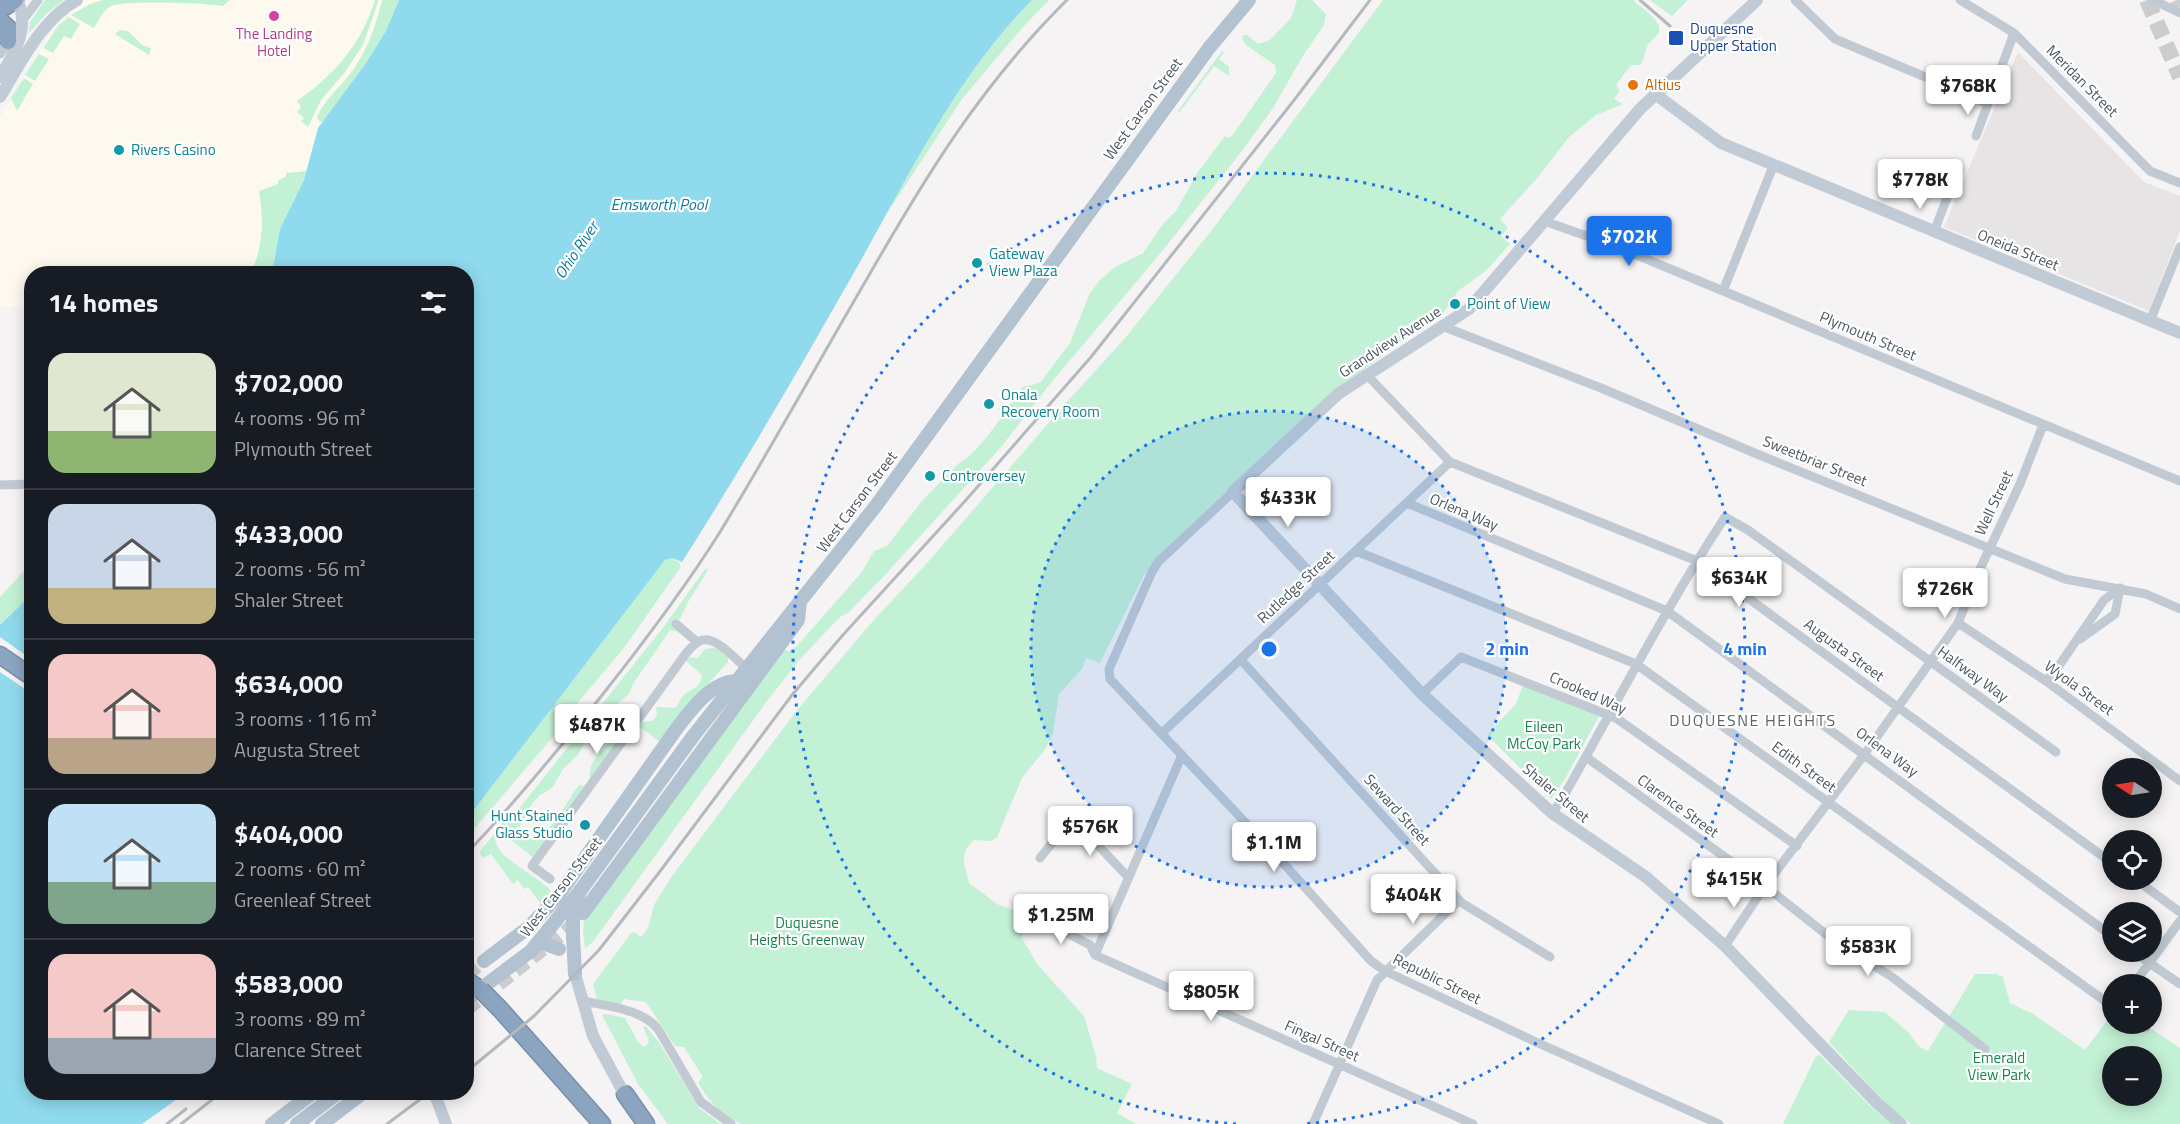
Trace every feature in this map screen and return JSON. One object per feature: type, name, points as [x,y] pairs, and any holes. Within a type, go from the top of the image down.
[{"type":"highway","points":[[0,10],[16,0]]},
{"type":"highway","points":[[0,21],[9,32],[4,47]]},
{"type":"highway","points":[[0,655],[24,671]]},
{"type":"highway","points":[[474,985],[500,1009],[602,1124]]},
{"type":"highway","points":[[625,1094],[646,1124]]},
{"type":"main road","name":"West Carson Street","points":[[474,995],[524,958],[580,891],[736,681],[875,507],[1209,48],[1249,0]]},
{"type":"main road","points":[[583,913],[798,620],[800,600]]},
{"type":"main road","points":[[484,961],[529,927],[558,896],[689,713],[723,682],[736,681]]},
{"type":"main road","points":[[575,974],[573,914],[580,891]]},
{"type":"main road","points":[[538,944],[559,949],[568,958],[575,974]]},
{"type":"main road","points":[[272,1124],[304,1100]]},
{"type":"main road","points":[[297,1124],[328,1100]]},
{"type":"main road","points":[[322,1124],[354,1100]]},
{"type":"street","points":[[0,77],[19,43],[22,21],[16,0]]},
{"type":"street","points":[[4,47],[38,0]]},
{"type":"street","points":[[0,97],[54,17],[77,0]]},
{"type":"street","name":"Grandview Avenue","points":[[1109,669],[1158,562],[1338,394],[1469,309],[1655,94],[1757,0]]},
{"type":"street","points":[[1795,0],[1835,39],[1987,104]]},
{"type":"street","name":"Meridan Street","points":[[1960,0],[2014,33],[2150,171],[2180,183]]},
{"type":"street","points":[[2153,0],[2180,13]]},
{"type":"street","points":[[1976,136],[2014,33]]},
{"type":"street","name":"Oneida Street","points":[[1655,94],[1721,143],[2180,333]]},
{"type":"street","points":[[1723,291],[1774,164]]},
{"type":"street","points":[[1934,232],[1956,174]]},
{"type":"street","name":"Plymouth Street","points":[[1544,221],[1615,246],[2180,481]]},
{"type":"street","points":[[2150,321],[2180,247]]},
{"type":"street","name":"Sweetbriar Street","points":[[1442,326],[1601,388],[2065,579],[2145,594],[2180,609]]},
{"type":"street","name":"Augusta Street","points":[[1367,375],[1450,462],[1697,561],[2102,856]]},
{"type":"street","name":"Well Street","points":[[1725,946],[1765,886],[1864,755],[1958,623],[1989,549],[2020,484],[2043,425]]},
{"type":"street","name":"Rutledge Street","points":[[1162,733],[1450,462]]},
{"type":"street","points":[[0,485],[24,484]]},
{"type":"street","name":"Shaler Street","points":[[1233,492],[1422,694],[1552,813],[1646,876],[1725,946],[1878,1104],[1902,1124]]},
{"type":"street","name":"Orlena Way","points":[[1407,503],[1667,611],[2102,929]]},
{"type":"street","name":"Halfway Way","points":[[1697,561],[1725,518],[1748,530],[2056,752]]},
{"type":"street","name":"Edith Street","points":[[1356,551],[1636,664],[2102,999]]},
{"type":"street","points":[[1552,813],[1561,801],[1608,714],[1624,690],[1636,664],[1697,561]]},
{"type":"street","points":[[2046,681],[2104,600],[2120,588]]},
{"type":"street","points":[[2073,645],[2115,614],[2120,588]]},
{"type":"street","name":"Wyola Street","points":[[1958,623],[2046,681],[2180,781]]},
{"type":"street","points":[[676,624],[697,642]]},
{"type":"street","points":[[550,879],[532,866],[687,652],[697,642],[708,640],[715,642],[746,668]]},
{"type":"street","name":"Crooked Way","points":[[1422,694],[1461,657],[1608,714],[1797,846]]},
{"type":"street","name":"Seward Street","points":[[1241,660],[1464,905],[1550,957]]},
{"type":"street","name":"Republic Street","points":[[1109,669],[1110,679],[1276,855],[1371,960],[1384,971],[1719,1124]]},
{"type":"street","points":[[1095,955],[1182,755]]},
{"type":"street","name":"Clarence Street","points":[[1586,757],[1765,886],[1832,939],[1892,977],[1985,1049]]},
{"type":"street","points":[[1040,858],[1072,818],[1128,877]]},
{"type":"street","points":[[2149,890],[2180,912]]},
{"type":"street","points":[[1313,1124],[1377,980],[1459,900]]},
{"type":"street","name":"Fingal Street","points":[[1048,918],[1067,933],[1090,945],[1095,955],[1473,1124]]},
{"type":"street","points":[[2141,974],[2180,921]]},
{"type":"street","points":[[2148,963],[2180,984]]},
{"type":"street","points":[[575,974],[596,1044],[625,1094],[636,1124]]},
{"type":"street","points":[[583,1001],[627,1011],[650,1020],[658,1029],[701,1102],[731,1124]]},
{"type":"street","points":[[437,1100],[446,1124]]},
{"type":"shaded area","name":"Rivers Casino","points":[[74,0],[399,0],[346,91],[318,128],[304,180],[280,229],[273,266],[24,266],[24,307],[0,307],[0,117],[48,38],[69,17]]},
{"type":"shaded area","points":[[2018,52],[2144,182],[2180,196],[2180,231],[2149,311],[1944,227]]},
{"type":"green space","points":[[45,0],[64,0],[46,14],[28,34],[30,22]]},
{"type":"green space","points":[[103,0],[230,0],[223,6],[165,3],[120,4],[106,10],[94,28],[71,15],[90,4]]},
{"type":"green space","points":[[375,0],[378,2],[363,45],[345,72],[321,100],[308,127],[301,121],[304,118],[297,112],[301,107],[297,101],[323,81],[345,58],[362,31]]},
{"type":"green space","points":[[382,0],[399,0],[386,31],[364,66],[324,121],[320,122],[317,117],[324,105],[362,56],[374,29]]},
{"type":"green space","points":[[1032,0],[1049,0],[962,99],[886,215],[951,102],[990,49]]},
{"type":"green space","points":[[1297,0],[1312,0],[1326,14],[1324,25],[1304,54],[1273,108],[1242,151],[1001,447],[885,575],[801,658],[767,701],[592,943],[585,948],[584,917],[783,649],[789,651],[797,646],[862,572],[874,551],[887,546],[922,501],[985,439],[1022,387],[1040,383],[1070,343],[1089,295],[1099,281],[1115,267],[1143,253],[1163,224],[1176,211],[1198,172],[1225,136],[1228,138],[1232,136],[1276,73],[1275,65],[1246,45],[1242,39],[1243,35],[1247,35],[1258,44],[1270,40],[1291,18]]},
{"type":"green space","name":"Duquesne Heights Greenway","points":[[1383,0],[1633,0],[1658,23],[1659,32],[1648,45],[1640,65],[1631,65],[1616,85],[1620,91],[1614,99],[1623,104],[1596,115],[1569,137],[1538,177],[1500,219],[1508,228],[1501,236],[1510,244],[1487,270],[1458,291],[1444,312],[1428,321],[1327,398],[1145,573],[1100,663],[1086,658],[1082,669],[1059,694],[1053,733],[1046,748],[1022,778],[997,837],[991,841],[974,840],[966,850],[964,860],[969,883],[997,904],[1019,912],[1028,922],[1021,937],[1038,965],[1084,1016],[1096,1056],[1097,1068],[1132,1084],[1117,1113],[1136,1124],[741,1124],[734,1121],[721,1112],[706,1095],[698,1082],[703,1077],[684,1047],[675,1046],[646,1002],[624,999],[620,1005],[597,999],[593,984],[632,932],[641,937],[648,928],[654,905],[672,876],[798,709],[873,621],[928,562],[1126,337],[1212,230]]},
{"type":"green space","points":[[1650,0],[1688,0],[1672,16]]},
{"type":"green space","points":[[69,17],[80,24],[71,39],[64,36],[53,53],[43,48],[59,25]]},
{"type":"green space","points":[[120,30],[128,31],[142,45],[151,48],[149,55],[115,34]]},
{"type":"green space","points":[[1222,51],[1224,52],[1219,59],[1229,67],[1229,76],[1214,66],[1179,113],[1178,111]]},
{"type":"green space","points":[[39,54],[49,59],[35,81],[25,75]]},
{"type":"green space","points":[[24,78],[33,84],[17,111],[11,98]]},
{"type":"green space","points":[[307,171],[280,229],[273,266],[254,266],[261,233],[262,212],[259,191],[278,184],[278,180],[286,177],[286,173]]},
{"type":"green space","points":[[672,558],[680,563],[680,568],[624,648],[580,700],[564,724],[474,829],[474,810],[665,560]]},
{"type":"green space","points":[[706,568],[708,570],[680,619],[671,621],[676,632],[670,630],[633,684],[629,694],[606,714],[586,740],[578,755],[563,769],[552,788],[540,795],[532,804],[518,830],[522,838],[531,839],[548,829],[579,785],[585,786],[534,858],[501,832],[495,838],[502,853],[551,891],[540,903],[528,887],[524,889],[518,880],[513,884],[491,854],[484,858],[480,854],[481,850],[503,823],[510,820],[665,625]]},
{"type":"green space","points":[[24,571],[24,602],[0,625],[0,597]]},
{"type":"green space","points":[[705,649],[721,650],[728,658],[728,662],[677,718],[660,742],[643,729],[638,728],[642,722],[653,721],[657,715],[656,707],[675,708],[686,693],[697,686],[702,675],[686,661],[688,657],[698,658]]},
{"type":"green space","name":"Eileen McCoy Park","points":[[1523,685],[1599,716],[1565,779],[1551,799],[1487,735],[1516,704]]},
{"type":"green space","points":[[623,734],[590,779],[595,758],[605,747]]},
{"type":"green space","name":"Emerald View Park","points":[[1975,974],[1996,974],[2003,977],[2010,1003],[2033,1014],[2085,1050],[2102,1027],[2102,1034],[2159,1034],[2180,1048],[2180,1124],[1911,1124],[1890,1108],[1829,1042],[1849,1010],[1885,1012],[1909,1033],[1918,1046],[1928,1051]]},
{"type":"green space","points":[[602,1015],[625,1018],[638,1042],[644,1047],[649,1041],[643,1027],[646,1026],[660,1044],[700,1109],[721,1124],[668,1124],[638,1084]]},
{"type":"green space","points":[[1820,1055],[1869,1105],[1892,1124],[1783,1124],[1816,1056]]},
{"type":"water","name":"Emsworth Pool","points":[[399,0],[1032,0],[980,61],[935,128],[792,380],[682,562],[672,558],[665,560],[474,810],[474,266],[273,266],[280,229],[304,180],[318,128],[364,66],[386,31]]},
{"type":"water","points":[[24,602],[24,1100],[176,1100],[142,1124],[0,1124],[0,625]]},
{"type":"pier","points":[[0,637],[24,654],[24,688],[0,672]]},
{"type":"tunnel","points":[[2147,0],[2180,77]]},
{"type":"tunnel","points":[[2177,0],[2180,7]]},
{"type":"tunnel","points":[[474,1004],[579,919]]},
{"type":"tunnel","points":[[474,969],[484,961]]},
{"type":"railway","points":[[474,846],[570,735],[634,655],[707,553],[934,166],[1008,64],[1067,0]]},
{"type":"railway","points":[[474,1065],[534,1016],[599,950],[792,695],[1091,357],[1295,99],[1370,0]]},
{"type":"railway","points":[[1640,0],[1670,26]]},
{"type":"railway","points":[[181,1124],[212,1100]]},
{"type":"railway","points":[[387,1124],[419,1100]]},
{"type":"railway","points":[[167,1124],[186,1109]]},
{"type":"place","name":"The Landing Hotel","points":[[274,16]]},
{"type":"place","name":"Duquesne Upper Station","points":[[1676,38]]},
{"type":"place","name":"Altius","points":[[1633,85]]},
{"type":"place","name":"Rivers Casino","points":[[119,150]]},
{"type":"place","name":"Gateway View Plaza","points":[[977,263]]},
{"type":"place","name":"Point of View","points":[[1455,304]]},
{"type":"place","name":"Onala Recovery Room","points":[[989,404]]},
{"type":"place","name":"Controversey","points":[[930,476]]},
{"type":"place","name":"Hunt Stained Glass Studio","points":[[585,825]]},
{"type":"district","name":"DUQUESNE HEIGHTS","points":[[1753,720]]},
{"type":"water label","name":"Ohio River","points":[[576,250]]}]
